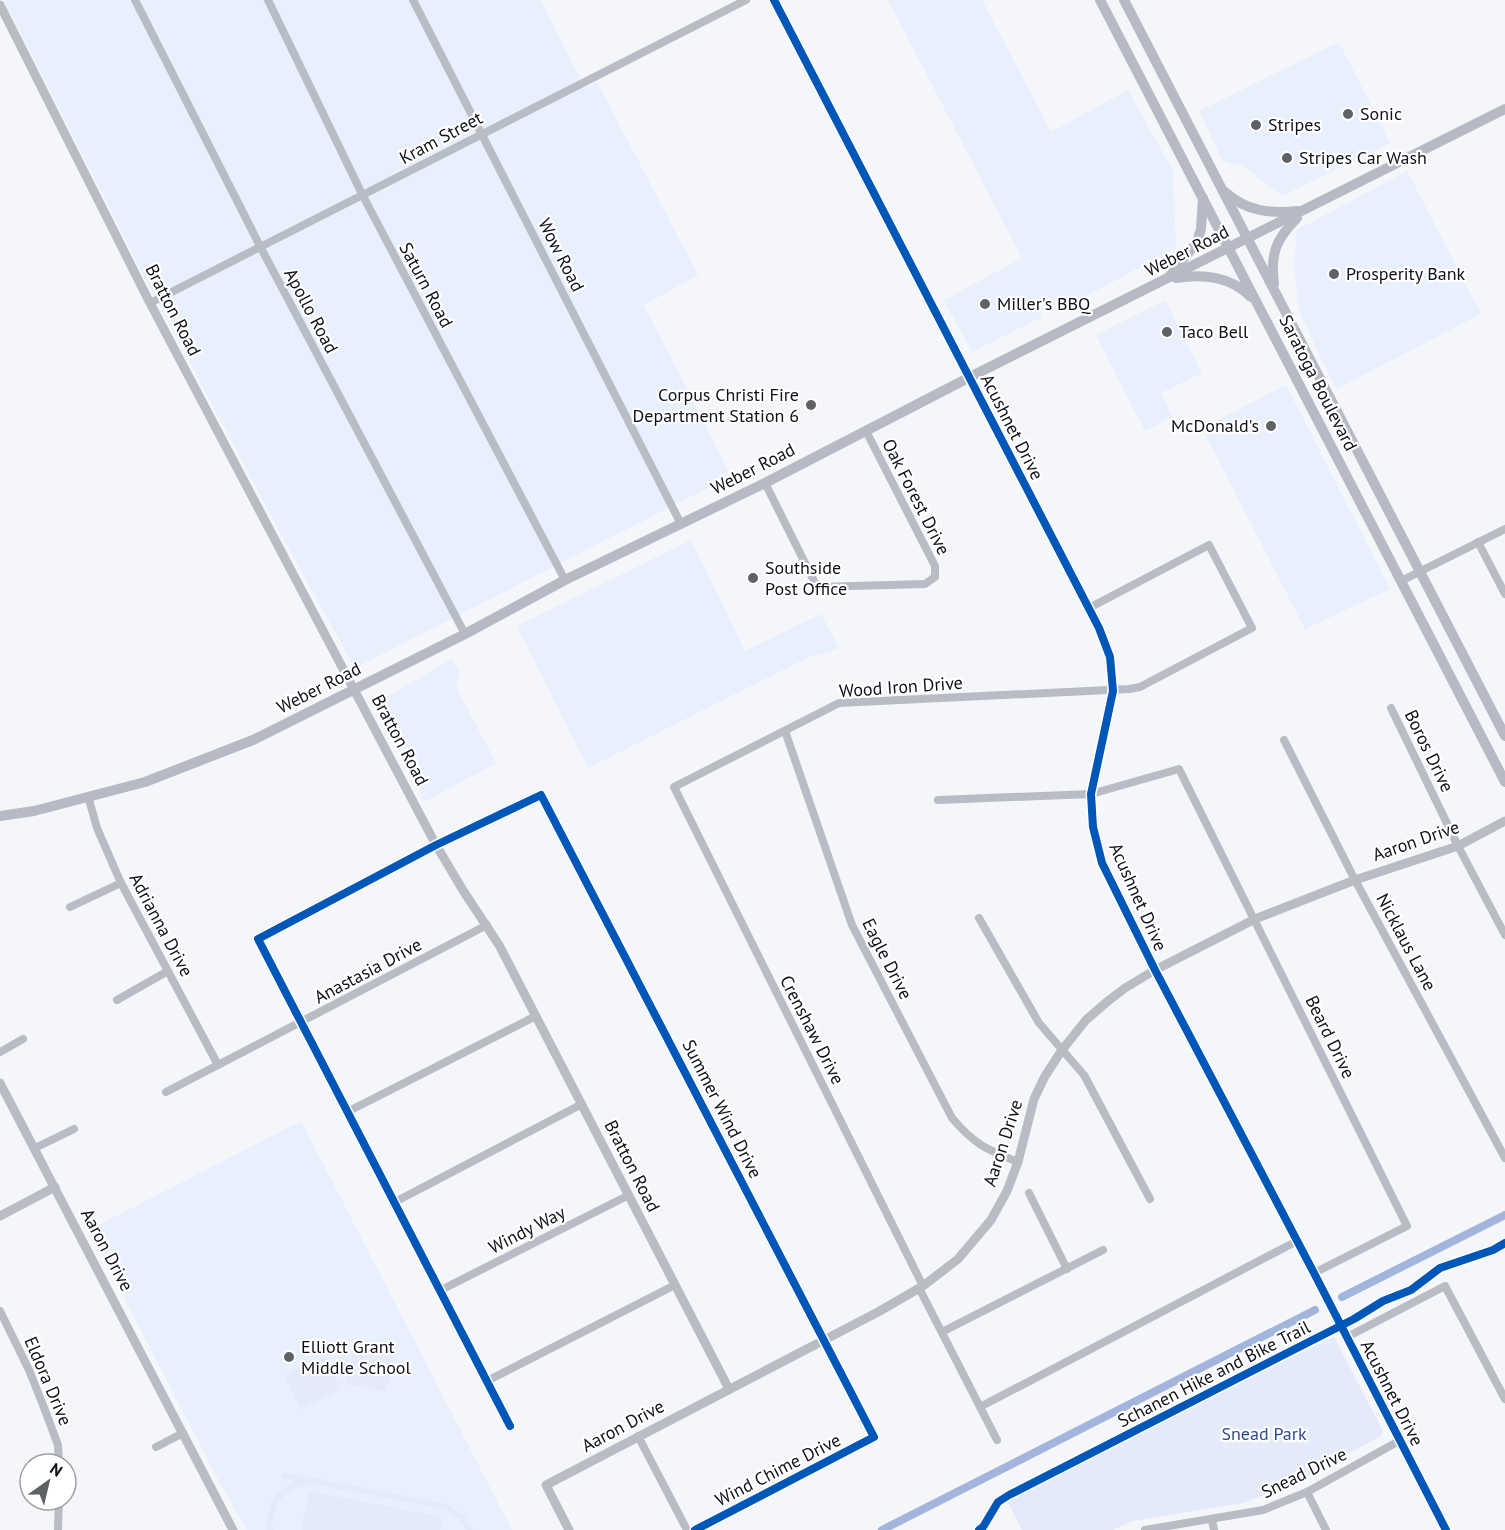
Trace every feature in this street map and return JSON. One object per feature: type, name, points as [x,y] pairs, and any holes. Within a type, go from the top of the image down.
[{"type":"main road","name":"Saratoga Boulevard","points":[[1100,0],[1505,782]]},
{"type":"main road","name":"Saratoga Boulevard","points":[[1124,0],[1505,736]]},
{"type":"main road","name":"Weber Road","points":[[0,816],[34,811],[145,782],[253,740],[465,634],[565,580],[765,483],[970,377],[1505,109]]},
{"type":"main road","points":[[1222,189],[1247,207],[1263,212],[1304,211]]},
{"type":"main road","points":[[1167,279],[1197,242],[1201,229],[1203,198]]},
{"type":"main road","points":[[1276,293],[1272,260],[1275,246],[1287,228],[1304,211]]},
{"type":"main road","points":[[1167,279],[1189,276],[1218,277],[1244,291],[1258,304]]},
{"type":"street","name":"Apollo Road","points":[[135,0],[261,248],[465,634]]},
{"type":"street","name":"Saturn Road","points":[[268,0],[363,196],[565,580]]},
{"type":"street","name":"Wow Road","points":[[413,0],[681,524]]},
{"type":"street","name":"Kram Street","points":[[150,303],[746,0]]},
{"type":"street","name":"Acushnet Drive","points":[[774,0],[1089,608],[1110,657],[1113,690],[1091,794],[1093,828],[1102,863],[1155,970],[1446,1530]]},
{"type":"street","name":"Bratton Road","points":[[0,5],[150,303],[436,845],[487,925],[536,1016],[729,1389]]},
{"type":"street","name":"Oak Forest Drive","points":[[765,483],[817,587],[925,584],[935,577],[935,566],[866,431]]},
{"type":"street","points":[[1401,581],[1505,529]]},
{"type":"street","points":[[1478,542],[1505,594]]},
{"type":"street","name":"Wood Iron Drive","points":[[674,787],[839,703],[1140,687],[1252,628],[1209,545],[1089,608]]},
{"type":"street","name":"Boros Drive","points":[[1391,708],[1458,846],[1505,935]]},
{"type":"street","name":"Eagle Drive","points":[[785,731],[852,925],[952,1118],[967,1135],[986,1149],[1018,1162]]},
{"type":"street","name":"Nicklaus Lane","points":[[1284,740],[1355,879],[1505,1158]]},
{"type":"street","name":"Beard Drive","points":[[1091,794],[1179,769],[1407,1226],[1314,1273]]},
{"type":"street","name":"Crenshaw Drive","points":[[674,787],[996,1440]]},
{"type":"street","points":[[938,800],[1091,794]]},
{"type":"street","name":"Summer Wind Drive","points":[[436,845],[541,795],[874,1437]]},
{"type":"street","name":"Adrianna Drive","points":[[88,796],[97,828],[121,883],[218,1065]]},
{"type":"street","name":"Aaron Drive","points":[[569,1530],[546,1485],[921,1287],[958,1259],[991,1220],[1007,1191],[1018,1162],[1034,1099],[1045,1076],[1086,1020],[1125,987],[1255,919],[1355,879],[1458,846],[1505,821]]},
{"type":"street","points":[[436,845],[258,939],[510,1426]]},
{"type":"street","points":[[70,907],[121,883]]},
{"type":"street","points":[[979,918],[1039,1023],[1084,1074],[1150,1199]]},
{"type":"street","name":"Anastasia Drive","points":[[166,1092],[487,925]]},
{"type":"street","points":[[117,1000],[168,971]]},
{"type":"street","points":[[347,1112],[536,1016]]},
{"type":"street","points":[[0,1052],[23,1039]]},
{"type":"street","name":"Aaron Drive","points":[[0,1083],[233,1530]]},
{"type":"street","points":[[393,1203],[582,1104]]},
{"type":"street","points":[[35,1148],[74,1129]]},
{"type":"street","points":[[0,1216],[55,1186]]},
{"type":"street","points":[[1029,1193],[1067,1269]]},
{"type":"street","name":"Windy Way","points":[[439,1291],[629,1195]]},
{"type":"street","points":[[980,1407],[1297,1241]]},
{"type":"street","points":[[942,1332],[1103,1251]]},
{"type":"street","points":[[487,1381],[675,1285]]},
{"type":"street","points":[[1347,1337],[1445,1286],[1505,1399]]},
{"type":"street","name":"Eldora Drive","points":[[0,1311],[29,1370],[58,1452]]},
{"type":"street","points":[[156,1447],[183,1433]]},
{"type":"street","points":[[638,1436],[687,1530]]},
{"type":"street","name":"Wind Chime Drive","points":[[695,1530],[874,1437]]},
{"type":"street","name":"Snead Drive","points":[[1145,1530],[1263,1510],[1307,1492],[1399,1441]]},
{"type":"street","points":[[1307,1492],[1326,1530]]},
{"type":"street","points":[[58,1530],[59,1512]]},
{"type":"street","points":[[1212,1520],[1214,1530]]},
{"type":"shaded area","points":[[4,0],[541,0],[585,88],[597,82],[698,275],[644,305],[731,476],[355,668],[146,280]]},
{"type":"shaded area","points":[[888,0],[982,0],[1051,132],[1128,90],[1173,171],[1176,248],[1077,301],[1072,297],[1040,313],[1042,317],[972,352],[944,300],[1022,258]]},
{"type":"shaded area","points":[[1339,42],[1390,143],[1282,196],[1242,165],[1222,160],[1199,111]]},
{"type":"shaded area","points":[[1407,171],[1481,314],[1336,389],[1299,311],[1294,262],[1297,230]]},
{"type":"shaded area","points":[[1165,300],[1202,373],[1161,393],[1172,417],[1145,431],[1096,335]]},
{"type":"shaded area","points":[[1286,385],[1390,589],[1305,629],[1202,428]]},
{"type":"shaded area","points":[[691,540],[745,651],[821,614],[839,648],[807,658],[588,768],[517,626]]},
{"type":"shaded area","points":[[452,659],[460,673],[456,687],[496,763],[424,802],[380,701]]},
{"type":"shaded area","name":"Elliott Grant Middle School","points":[[301,1121],[512,1530],[247,1530],[221,1485],[89,1230]]},
{"type":"green space","name":"Snead Park","points":[[1334,1337],[1383,1431],[1381,1436],[1287,1487],[1242,1503],[1132,1521],[1113,1530],[1022,1530],[1003,1493]]},
{"type":"green space","points":[[356,1338],[396,1348],[386,1392],[346,1383]]},
{"type":"green space","points":[[324,1356],[341,1389],[301,1409],[284,1376]]},
{"type":"green space","points":[[283,1472],[446,1504],[464,1515],[473,1530],[466,1530],[459,1519],[444,1509],[312,1484],[295,1489],[282,1498],[274,1513],[273,1530],[267,1530],[268,1514],[273,1501],[282,1490],[295,1481],[282,1478]]},
{"type":"green space","points":[[309,1491],[442,1517],[440,1530],[302,1530]]},
{"type":"waterway","points":[[1342,1297],[1505,1215]]},
{"type":"waterway","points":[[882,1530],[1315,1310]]},
{"type":"cycle path","points":[[774,0],[1099,628],[1110,657],[1113,691],[1091,794],[1093,827],[1102,863],[1155,970],[1446,1530]]},
{"type":"cycle path","points":[[510,1426],[258,939],[436,845],[541,795],[874,1437],[695,1530]]},
{"type":"cycle path","name":"Schanen Hike and Bike Trail","points":[[979,1530],[998,1502],[1009,1495],[1354,1319],[1383,1301],[1411,1290],[1440,1268],[1493,1250],[1505,1243]]},
{"type":"place","name":"Sonic","points":[[1348,114]]},
{"type":"place","name":"Stripes","points":[[1256,125]]},
{"type":"place","name":"Stripes Car Wash","points":[[1287,158]]},
{"type":"place","name":"Prosperity Bank","points":[[1334,274]]},
{"type":"place","name":"Miller's BBQ","points":[[985,304]]},
{"type":"place","name":"Taco Bell","points":[[1167,332]]},
{"type":"place","name":"Corpus Christi Fire Department Station 6","points":[[811,405]]},
{"type":"place","name":"McDonald's","points":[[1271,426]]},
{"type":"place","name":"Southside Post Office","points":[[753,578]]},
{"type":"place","name":"Elliott Grant Middle School","points":[[289,1357]]}]
